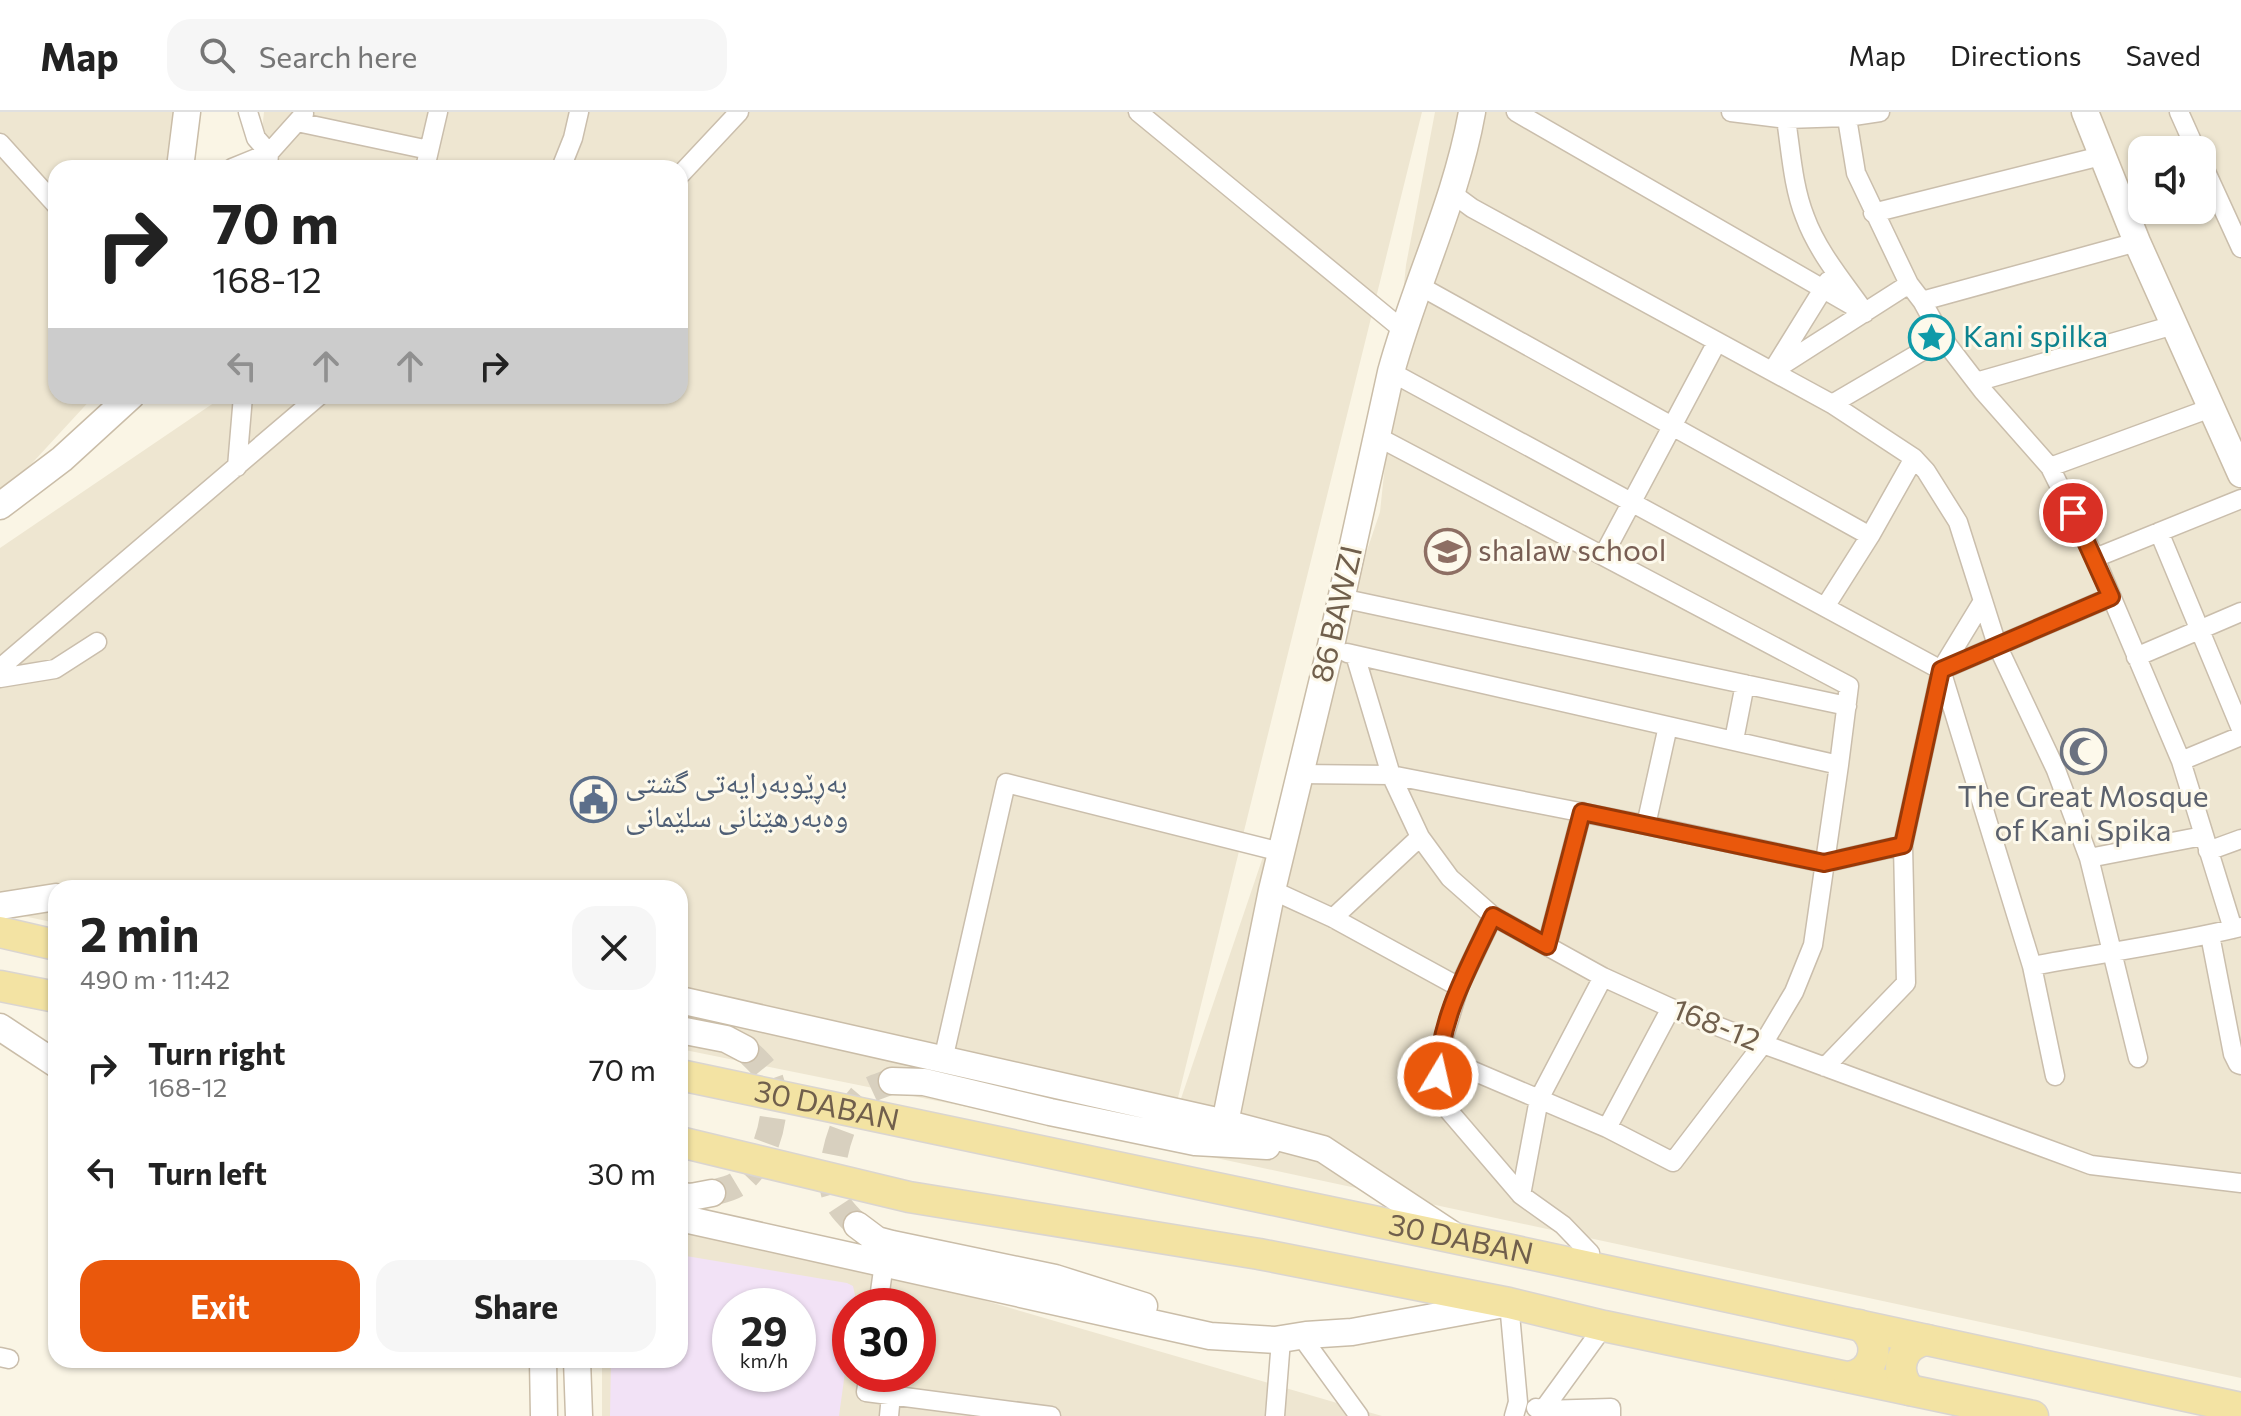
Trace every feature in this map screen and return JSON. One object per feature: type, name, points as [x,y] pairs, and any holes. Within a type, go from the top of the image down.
[{"type":"main road","points":[[0,932],[48,943]]},
{"type":"main road","points":[[0,986],[48,995]]},
{"type":"main road","name":"30 DABAN","points":[[688,1077],[2241,1408]]},
{"type":"main road","name":"30 DABAN","points":[[688,1144],[909,1197],[1259,1254],[1509,1303],[2015,1414]]},
{"type":"main road","points":[[1849,1377],[1868,1368],[1874,1355],[1873,1341],[1859,1325]]},
{"type":"main road","points":[[1910,1390],[1901,1378],[1900,1363],[1913,1344],[1927,1340]]},
{"type":"street","points":[[181,160],[187,112]]},
{"type":"street","points":[[248,112],[267,160]]},
{"type":"street","points":[[269,160],[301,117],[427,159],[438,112]]},
{"type":"street","points":[[564,160],[579,112]]},
{"type":"street","points":[[688,166],[739,112]]},
{"type":"street","points":[[1138,112],[1403,330]]},
{"type":"street","name":"86 BAWZI","points":[[1225,1123],[1299,774],[1343,652],[1341,598],[1391,372],[1418,285],[1453,194],[1472,112]]},
{"type":"street","points":[[1516,112],[1865,313]]},
{"type":"street","points":[[1731,112],[1786,119],[1880,112]]},
{"type":"street","points":[[2085,112],[2137,242],[2211,408],[2238,457]]},
{"type":"street","points":[[2179,112],[2190,136]]},
{"type":"street","points":[[1847,114],[1856,173],[1909,284],[1943,339],[1976,382],[2050,467],[2095,558],[2181,761],[2206,844],[2237,928],[2032,966]]},
{"type":"street","points":[[1786,119],[1805,218],[1835,270],[1865,313]]},
{"type":"street","points":[[0,143],[48,196]]},
{"type":"street","points":[[1873,213],[2101,156]]},
{"type":"street","points":[[1453,194],[1472,208],[1832,404],[1914,458],[1938,487],[1958,522],[1997,645],[2056,770],[2089,858],[2138,1058]]},
{"type":"street","points":[[2216,194],[2241,248]]},
{"type":"street","points":[[1922,301],[2137,242]]},
{"type":"street","points":[[1773,371],[1835,270]]},
{"type":"street","points":[[1773,371],[1909,284]]},
{"type":"street","points":[[1418,285],[1870,536]]},
{"type":"street","points":[[1976,382],[2174,325]]},
{"type":"street","points":[[1832,404],[1943,339]]},
{"type":"street","points":[[1603,556],[1717,342]]},
{"type":"street","points":[[1391,372],[1941,670],[2032,966],[2055,1076]]},
{"type":"street","points":[[0,506],[62,459],[122,404]]},
{"type":"street","points":[[237,467],[242,404]]},
{"type":"street","points":[[0,668],[310,404]]},
{"type":"street","points":[[2050,467],[2211,408]]},
{"type":"street","points":[[1378,437],[1849,686],[1813,945],[1794,992],[1763,1044],[1673,1162],[1607,1128],[1438,1056]]},
{"type":"street","points":[[1825,607],[1914,458]]},
{"type":"street","points":[[2095,558],[2241,499]]},
{"type":"street","points":[[2159,532],[2241,729]]},
{"type":"street","points":[[1941,670],[2111,597]]},
{"type":"street","points":[[1341,598],[1847,706]]},
{"type":"street","points":[[1825,1067],[1906,983],[1903,845],[1941,670],[1983,601]]},
{"type":"street","points":[[2136,657],[2241,612]]},
{"type":"street","points":[[0,678],[55,669],[97,642]]},
{"type":"street","points":[[1343,652],[1839,765]]},
{"type":"street","name":"168-12","points":[[1343,652],[1391,775],[1420,837],[1450,878],[1493,916],[1603,977],[1671,1008],[2091,1165],[2241,1183]]},
{"type":"street","points":[[1734,740],[1745,684]]},
{"type":"street","points":[[1646,825],[1668,726]]},
{"type":"street","points":[[2181,761],[2241,736]]},
{"type":"street","points":[[1299,774],[1391,775],[1824,863],[1903,845]]},
{"type":"street","points":[[943,1060],[1006,783],[1281,852]]},
{"type":"street","points":[[1547,946],[1582,812]]},
{"type":"street","points":[[1333,918],[1420,837]]},
{"type":"street","points":[[2089,858],[2241,839]]},
{"type":"street","points":[[1272,890],[1333,918],[1459,987]]},
{"type":"street","points":[[0,906],[48,898]]},
{"type":"street","points":[[1493,916],[1459,987],[1438,1056],[1437,1097],[1521,1195],[1563,1225],[1590,1253],[1586,1266]]},
{"type":"street","points":[[2210,935],[2233,1054],[2241,1065]]},
{"type":"street","points":[[1521,1195],[1539,1099],[1603,977]]},
{"type":"street","points":[[688,1002],[1225,1123],[1323,1149],[1459,1239]]},
{"type":"street","points":[[1607,1128],[1671,1008]]},
{"type":"street","points":[[0,1027],[48,1059]]},
{"type":"street","points":[[688,1032],[726,1039],[745,1049]]},
{"type":"street","points":[[892,1081],[924,1082],[1195,1142],[1323,1149]]},
{"type":"street","points":[[688,1197],[712,1193]]},
{"type":"street","points":[[688,1220],[1210,1336],[1291,1338],[1352,1332],[1509,1303],[1516,1409],[1542,1413],[1611,1408],[1611,1416]]},
{"type":"street","points":[[857,1225],[877,1240],[1055,1278],[1250,1339]]},
{"type":"street","points":[[881,1288],[884,1263]]},
{"type":"street","points":[[1542,1413],[1604,1326]]},
{"type":"street","points":[[1275,1416],[1291,1338]]},
{"type":"street","points":[[1291,1338],[1359,1416]]},
{"type":"street","points":[[543,1368],[544,1416]]},
{"type":"street","points":[[577,1368],[579,1416]]},
{"type":"street","points":[[866,1392],[1038,1415]]},
{"type":"street","points":[[889,1416],[891,1395]]},
{"type":"shaded area","points":[[0,112],[190,112],[176,160],[48,160],[48,404],[87,404],[0,498]]},
{"type":"shaded area","points":[[264,112],[1422,112],[1169,1134],[1380,512],[1406,265],[1435,112],[2241,112],[2241,1378],[1165,1147],[688,1051],[688,880],[48,880],[48,921],[0,911],[0,548],[212,404],[688,404],[688,160],[259,160]]},
{"type":"shaded area","points":[[688,1214],[1382,1416],[602,1416],[602,1368],[688,1368]]},
{"type":"shaded area","points":[[688,1256],[847,1283],[853,1288],[832,1288],[832,1392],[842,1392],[839,1416],[610,1416],[611,1368],[688,1368]]},
{"type":"tunnel","points":[[712,1193],[733,1186],[746,1177],[763,1152],[772,1121],[774,1105],[770,1078],[745,1049]]},
{"type":"tunnel","points":[[857,1225],[842,1209],[834,1194],[835,1152],[849,1114],[863,1094],[892,1081]]},
{"type":"place","name":"Kani spilka","points":[[1932,337]]},
{"type":"place","name":"shalaw school","points":[[1447,551]]},
{"type":"place","name":"The Great Mosque of Kani Spika","points":[[2083,751]]},
{"type":"place","name":"بەڕێوبەرایەتی گشتی وەبەرهێنانی سلێمانی","points":[[594,800]]},
{"type":"route","points":[[1438,1076],[1438,1056],[1459,987],[1493,916],[1547,946],[1582,812],[1824,863],[1903,845],[1941,670],[2111,597],[2073,513]]}]
